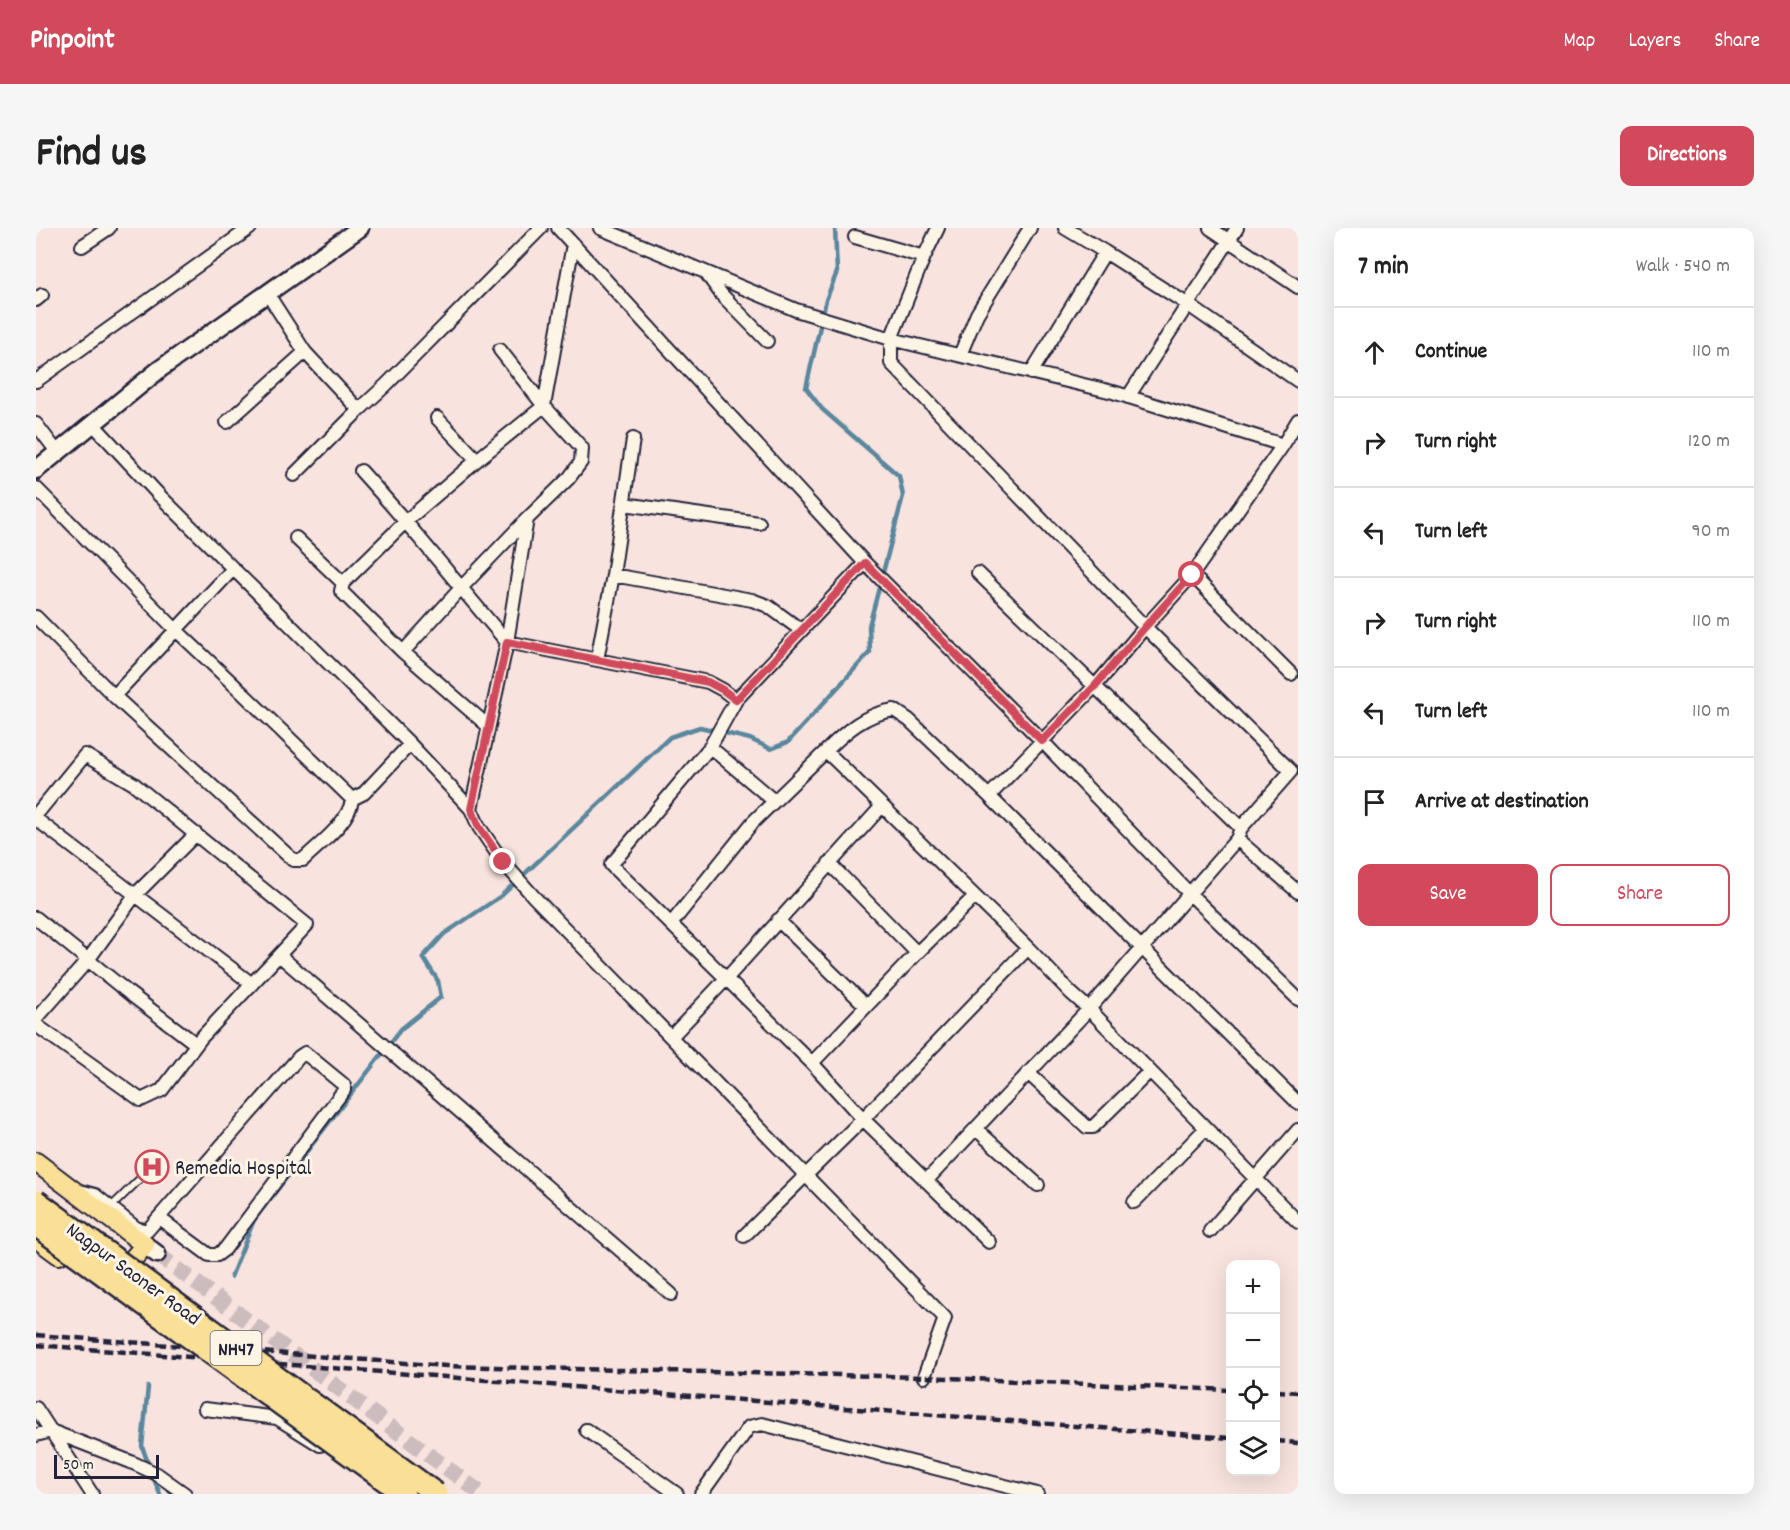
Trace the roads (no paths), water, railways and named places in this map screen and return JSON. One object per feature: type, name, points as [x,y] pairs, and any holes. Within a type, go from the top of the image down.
[{"type":"highway","name":"Nagpur Saoner Road","points":[[36,1201],[436,1494]]},
{"type":"highway","name":"Nagpur Saoner Road","points":[[36,1225],[405,1494]]},
{"type":"main road","points":[[36,470],[160,369],[360,228]]},
{"type":"main road","points":[[36,1162],[151,1249],[110,1286],[101,1285],[36,1238]]},
{"type":"street","points":[[82,246],[110,228]]},
{"type":"street","points":[[36,381],[250,228]]},
{"type":"street","points":[[294,475],[541,228]]},
{"type":"street","points":[[558,228],[865,563],[1190,894],[1298,999]]},
{"type":"street","points":[[600,228],[795,310],[891,339],[1128,397],[1283,445]]},
{"type":"street","points":[[926,1181],[1089,1009],[1190,894],[1291,771],[1145,627],[891,363],[891,339],[938,228]]},
{"type":"street","points":[[960,355],[977,314],[1030,228]]},
{"type":"street","points":[[1065,228],[1187,304],[1298,381]]},
{"type":"street","points":[[1210,228],[1298,287]]},
{"type":"street","points":[[1128,397],[1237,228]]},
{"type":"street","points":[[855,237],[924,257]]},
{"type":"street","points":[[488,726],[403,652],[341,591],[343,583],[406,521],[544,405],[573,244]]},
{"type":"street","points":[[1031,373],[1105,252]]},
{"type":"street","points":[[706,272],[722,295],[767,341]]},
{"type":"street","points":[[267,293],[305,352],[359,410]]},
{"type":"street","points":[[403,652],[460,588],[569,478],[581,462],[582,448],[500,350]]},
{"type":"street","points":[[227,422],[305,352]]},
{"type":"street","points":[[437,418],[477,460]]},
{"type":"street","points":[[989,796],[1095,686],[1192,575],[1298,420]]},
{"type":"street","points":[[36,424],[58,453]]},
{"type":"street","points":[[93,424],[159,495],[410,744],[471,809],[479,827],[503,862],[534,897],[945,1318],[924,1377]]},
{"type":"street","points":[[597,660],[613,575],[633,439]]},
{"type":"street","points":[[361,471],[507,642],[708,682],[736,700]]},
{"type":"street","points":[[36,488],[175,629],[352,799]]},
{"type":"street","points":[[624,504],[759,523]]},
{"type":"street","points":[[471,809],[507,642],[527,519]]},
{"type":"street","points":[[296,538],[343,583]]},
{"type":"street","points":[[865,563],[736,700],[710,747],[610,865],[812,1063],[863,1119],[989,1242]]},
{"type":"street","points":[[114,696],[233,569]]},
{"type":"street","points":[[978,573],[1095,686],[1298,892]]},
{"type":"street","points":[[613,575],[752,600],[768,606],[801,630]]},
{"type":"street","points":[[1192,575],[1291,674]]},
{"type":"street","points":[[36,618],[114,696],[293,860],[303,860],[346,817],[351,808],[352,799]]},
{"type":"street","points":[[671,924],[753,822],[847,729],[880,712],[894,710],[909,720],[989,796],[1298,1103]]},
{"type":"street","points":[[352,799],[364,793],[410,744]]},
{"type":"street","points":[[710,747],[774,801]]},
{"type":"street","points":[[826,751],[1028,948],[1298,1222]]},
{"type":"street","points":[[36,1025],[141,1100],[162,1090],[196,1044],[252,984],[307,925],[134,784],[85,755],[36,817],[252,984]]},
{"type":"street","points":[[671,1037],[882,806]]},
{"type":"street","points":[[36,1019],[88,960],[135,895],[196,834]]},
{"type":"street","points":[[829,863],[917,953]]},
{"type":"street","points":[[812,1063],[974,897]]},
{"type":"street","points":[[36,918],[196,1044]]},
{"type":"street","points":[[778,920],[866,1006]]},
{"type":"street","points":[[744,1236],[863,1119],[1028,948]]},
{"type":"street","points":[[279,955],[671,1294]]},
{"type":"street","points":[[70,1188],[95,1195],[143,1231],[147,1231],[304,1053],[344,1085],[344,1090],[225,1249],[217,1255],[209,1255],[159,1218]]},
{"type":"street","points":[[1028,1073],[1087,1127],[1093,1127],[1150,1071]]},
{"type":"street","points":[[1134,1202],[1206,1128]]},
{"type":"street","points":[[976,1129],[1038,1185]]},
{"type":"street","points":[[1210,1231],[1298,1130]]},
{"type":"street","points":[[36,1408],[89,1493]]},
{"type":"street","points":[[205,1409],[277,1418],[314,1440],[386,1494]]},
{"type":"street","points":[[701,1494],[748,1427],[762,1424],[1037,1494]]},
{"type":"street","points":[[586,1430],[677,1494]]},
{"type":"street","points":[[36,1436],[51,1431],[157,1474],[185,1494]]},
{"type":"lane","points":[[111,1207],[152,1167]]},
{"type":"waterway","points":[[231,1277],[254,1220],[401,1029],[441,997],[438,981],[423,957],[444,934],[501,896],[670,737],[700,727],[750,739],[771,749],[788,742],[870,652],[869,626],[903,496],[899,476],[822,409],[806,388],[826,300],[837,272],[835,228]]},
{"type":"waterway","points":[[148,1387],[142,1446],[149,1466]]},
{"type":"waterway","points":[[152,1474],[160,1494]]},
{"type":"tunnel","points":[[157,1254],[482,1494]]},
{"type":"railway","points":[[36,1335],[446,1366],[924,1377],[1226,1390]]},
{"type":"railway","points":[[36,1345],[1226,1438]]},
{"type":"railway","points":[[1280,1391],[1298,1392]]},
{"type":"railway","points":[[1280,1441],[1298,1443]]},
{"type":"place","name":"Remedia Hospital","points":[[152,1167]]}]
